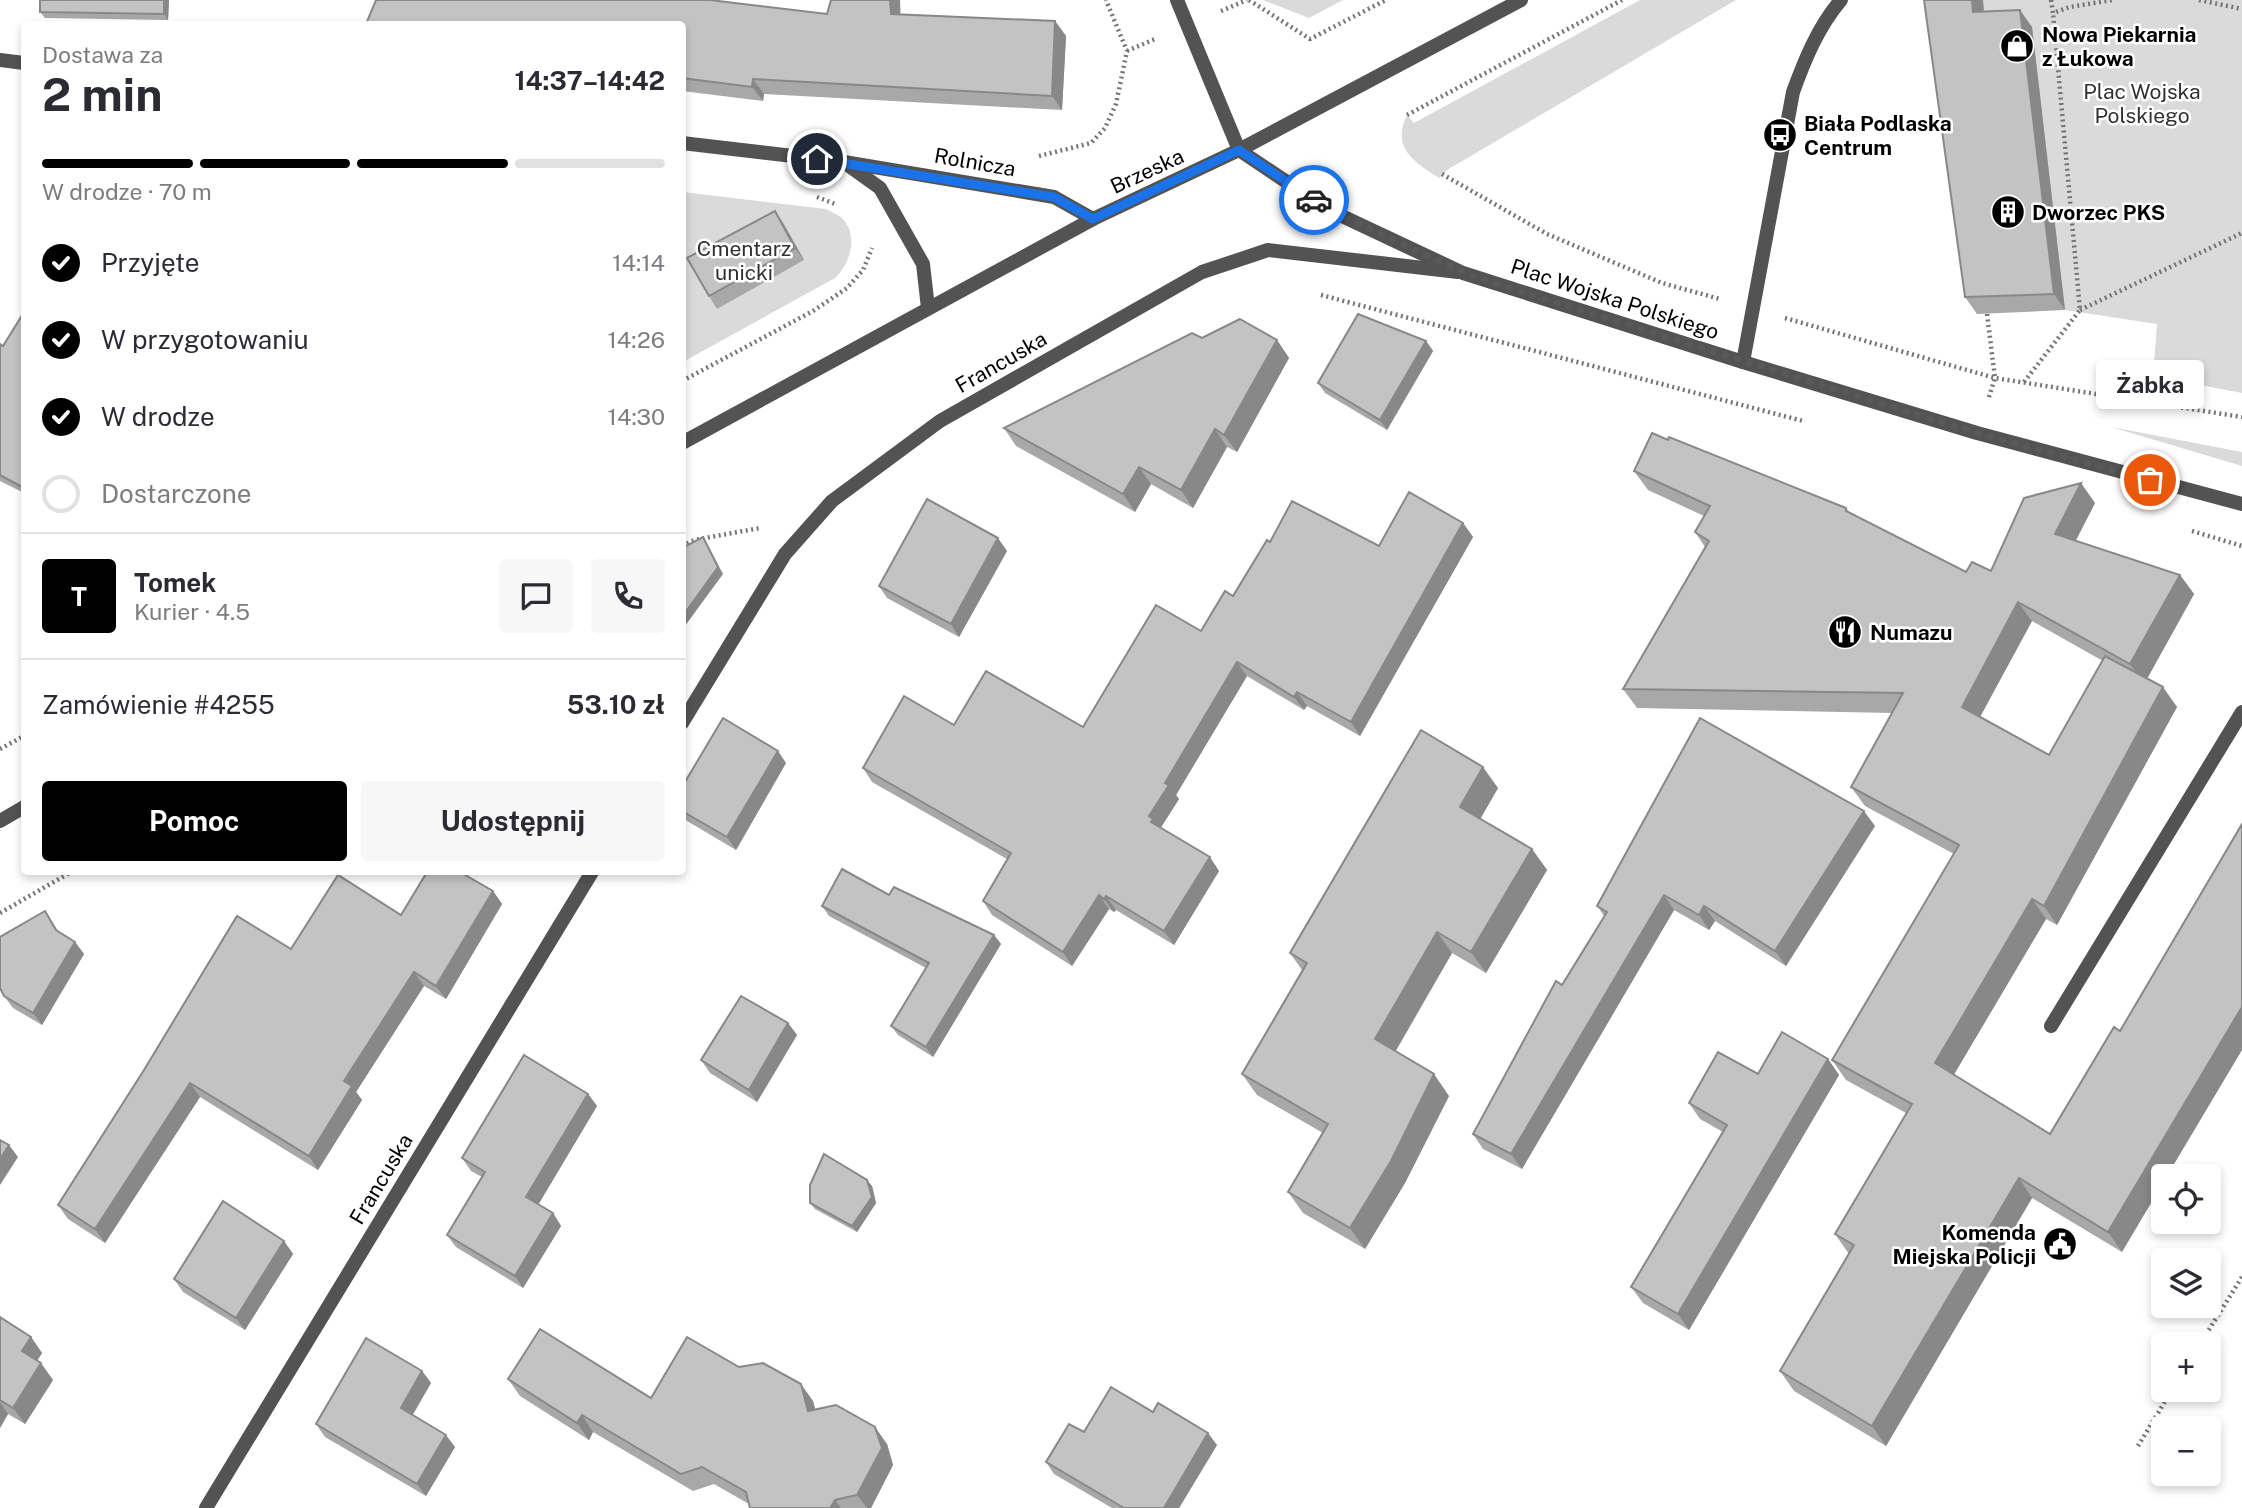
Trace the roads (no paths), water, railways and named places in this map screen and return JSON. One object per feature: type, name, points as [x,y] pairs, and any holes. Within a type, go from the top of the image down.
[{"type":"street","points":[[1177,0],[1239,150]]},
{"type":"street","name":"Brzeska","points":[[686,441],[1093,219],[1239,150],[1521,0]]},
{"type":"street","points":[[1743,362],[1793,92],[1806,55],[1827,16],[1841,0]]},
{"type":"street","points":[[0,60],[21,63]]},
{"type":"street","name":"Rolnicza","points":[[686,143],[844,162],[1054,197],[1093,219]]},
{"type":"street","name":"Plac Wojska Polskiego","points":[[1239,150],[1327,209],[1463,273],[1743,362],[2047,453],[2242,505]]},
{"type":"street","name":"Rolnicza","points":[[844,162],[880,188],[923,264],[928,308]]},
{"type":"street","name":"Francuska","points":[[686,716],[785,554],[832,501],[952,414],[1202,272],[1268,250],[1463,273]]},
{"type":"street","points":[[2051,1026],[2242,712]]},
{"type":"street","points":[[0,821],[21,809]]},
{"type":"street","name":"Francuska","points":[[205,1508],[590,875]]},
{"type":"place","name":"Nowa Piekarnia z Łukowa","points":[[2017,46]]},
{"type":"place","name":"Biała Podlaska Centrum","points":[[1780,135]]},
{"type":"place","name":"Dworzec PKS","points":[[2008,212]]},
{"type":"place","name":"Żabka","points":[[2150,480]]},
{"type":"place","name":"Numazu","points":[[1845,632]]},
{"type":"place","name":"Komenda Miejska Policji","points":[[2060,1244]]},
{"type":"park label","name":"Cmentarz unicki","points":[[744,260]]}]
